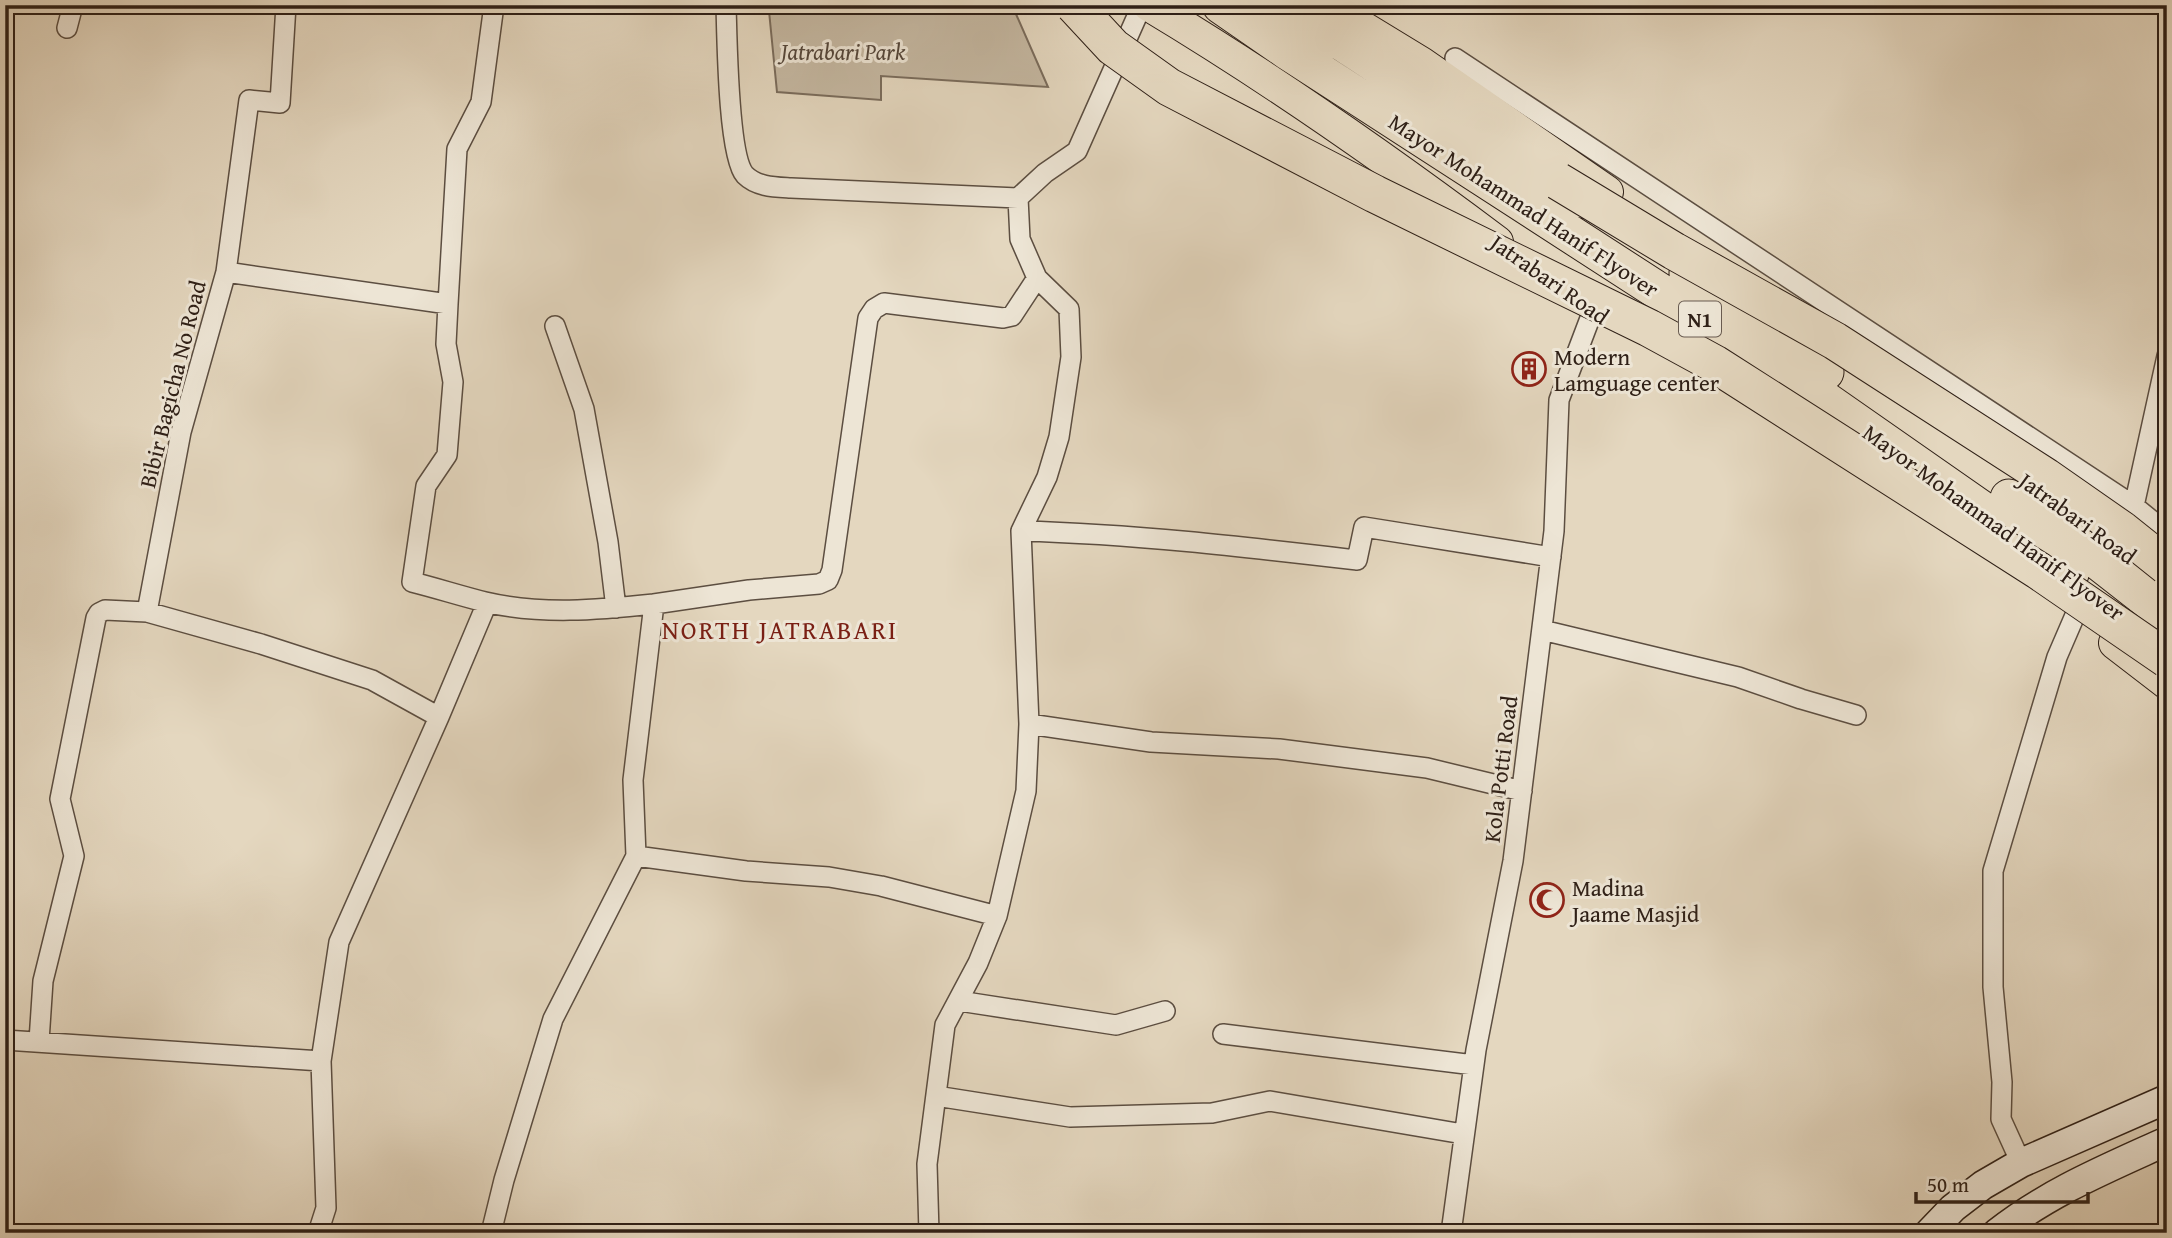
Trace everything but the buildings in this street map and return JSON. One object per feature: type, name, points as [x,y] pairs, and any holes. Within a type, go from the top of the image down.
[{"type":"highway","points":[[1073,5],[1113,47],[1169,87],[1375,194],[1649,328],[1715,364],[2039,571],[2167,659]]},
{"type":"highway","points":[[1198,5],[1243,31],[1289,52]]},
{"type":"highway","name":"Mayor Mohammad Hanif Flyover","points":[[1221,5],[1289,52],[1796,380],[2031,544],[2167,651]]},
{"type":"highway","name":"Mayor Mohammad Hanif Flyover","points":[[1276,5],[1345,44],[1558,181],[1896,422],[2080,547],[2167,615]]},
{"type":"highway","points":[[1295,5],[1345,44]]},
{"type":"highway","points":[[1558,181],[1674,251],[1835,341],[2046,477],[2122,530],[2167,566]]},
{"type":"main road","name":"Jatrabari Road","points":[[1149,5],[1207,40],[1408,175],[1592,313],[1772,415],[1976,544],[2076,613],[2167,683]]},
{"type":"main road","name":"Jatrabari Road","points":[[1326,5],[1421,63],[1817,338],[2060,502],[2167,587]]},
{"type":"main road","points":[[1929,1233],[1953,1208],[1983,1185],[2033,1158],[2167,1099]]},
{"type":"main road","points":[[1997,1233],[2065,1188],[2167,1140]]},
{"type":"main road","points":[[2033,1158],[2065,1188]]},
{"type":"street","points":[[67,28],[73,5]]},
{"type":"street","points":[[226,272],[248,100],[280,103],[286,5]]},
{"type":"street","points":[[494,5],[481,102],[457,149],[446,344],[453,382],[447,455],[426,486],[412,582],[487,603],[547,610],[654,604],[749,590],[819,584],[828,580],[832,570],[868,318],[874,309],[884,303],[1003,318],[1012,316],[1037,278]]},
{"type":"street","points":[[726,5],[733,138],[744,174],[761,185],[790,188],[1018,198],[1045,173],[1077,151],[1142,5]]},
{"type":"street","points":[[1455,58],[2134,506],[2167,533]]},
{"type":"street","points":[[929,1233],[927,1164],[945,1025],[960,1001],[998,916],[1026,791],[1029,724],[1021,531],[1047,477],[1059,437],[1071,357],[1069,309],[1037,278],[1020,239],[1018,198]]},
{"type":"street","name":"Bibir Bagicha No Road","points":[[147,612],[181,432],[226,272],[448,304]]},
{"type":"street","name":"Kola Potti Road","points":[[1451,1233],[1474,1065],[1513,861],[1554,531],[1559,400],[1592,313]]},
{"type":"street","points":[[555,326],[584,409],[608,542],[616,608]]},
{"type":"street","points":[[2134,506],[2167,356]]},
{"type":"street","points":[[1021,531],[1194,542],[1357,560],[1364,527],[1551,557]]},
{"type":"street","points":[[318,1233],[326,1208],[321,1061],[339,942],[487,603]]},
{"type":"street","points":[[491,1233],[504,1180],[553,1019],[636,856],[633,780],[654,604]]},
{"type":"street","points":[[39,1041],[43,981],[74,856],[60,799],[99,613],[105,610],[147,612],[261,644],[372,680],[439,718]]},
{"type":"street","points":[[2033,1158],[2001,1119],[2001,1082],[1993,987],[1993,871],[2057,657],[2076,613]]},
{"type":"street","points":[[1542,630],[1738,677],[1856,715]]},
{"type":"street","points":[[1029,724],[1151,742],[1279,749],[1427,768],[1522,791]]},
{"type":"street","points":[[636,856],[746,871],[829,877],[881,886],[998,916]]},
{"type":"street","points":[[960,1001],[1116,1025],[1165,1011]]},
{"type":"street","points":[[1223,1034],[1474,1065]]},
{"type":"street","points":[[5,1040],[321,1061]]},
{"type":"street","points":[[936,1096],[1070,1117],[1212,1113],[1269,1101],[1463,1134]]},
{"type":"green space","name":"Jatrabari Park","points":[[733,5],[1012,5],[1048,87],[881,76],[881,100],[777,92],[769,11],[734,14]]},
{"type":"place","name":"Modern Lamguage center","points":[[1529,369]]},
{"type":"place","name":"Madina Jaame Masjid","points":[[1547,900]]},
{"type":"district","name":"NORTH JATRABARI","points":[[780,629]]}]
